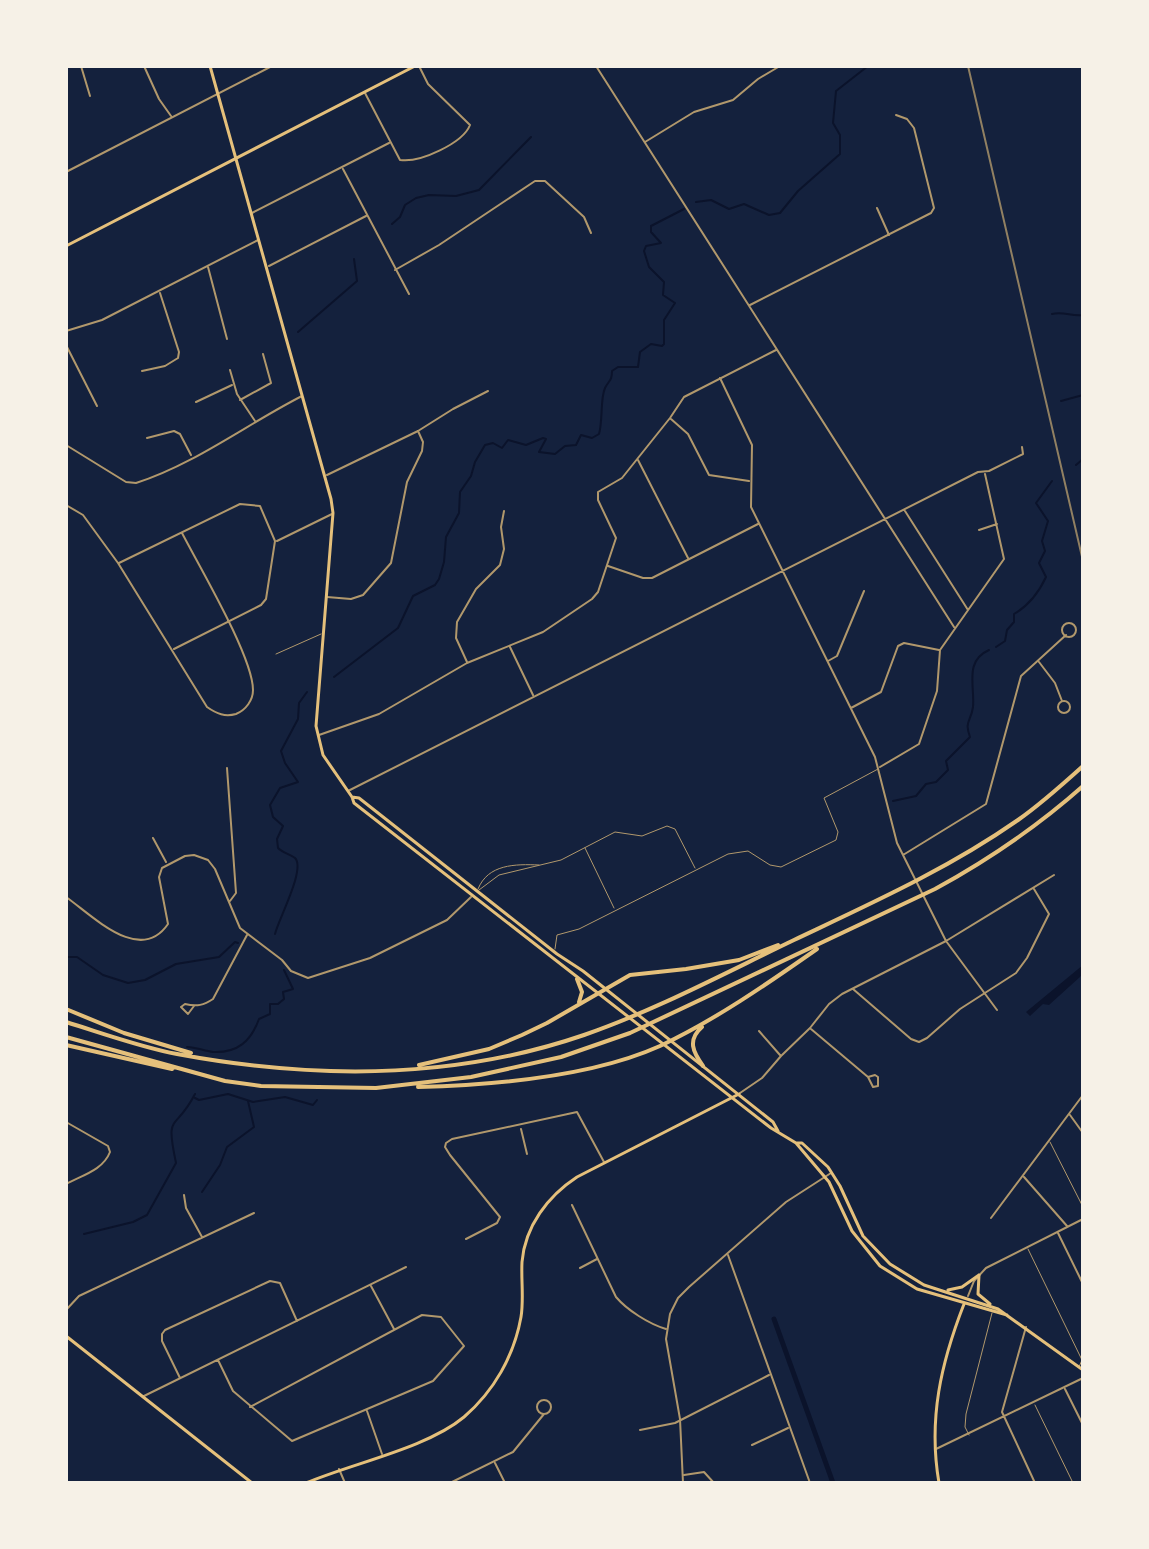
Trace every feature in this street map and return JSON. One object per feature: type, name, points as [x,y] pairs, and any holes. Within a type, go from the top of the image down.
[{"type":"highway","points":[[66,1022],[176,1054],[251,1066],[316,1071],[384,1071],[448,1065],[527,1051],[584,1035],[647,1010],[907,886],[1020,819],[1083,766]]},
{"type":"highway","points":[[376,1088],[447,1080],[519,1067],[573,1053],[661,1020],[914,900],[968,871],[1013,841],[1083,786]]},
{"type":"highway","points":[[384,1071],[454,1059],[489,1049],[547,1023],[630,975],[739,960],[817,929]]},
{"type":"highway","points":[[703,1066],[693,1049],[692,1039],[698,1030],[828,941]]},
{"type":"highway","points":[[575,1007],[582,995],[577,979]]},
{"type":"highway","points":[[66,1009],[124,1033],[205,1057]]},
{"type":"highway","points":[[66,1045],[225,1081],[261,1086],[376,1088],[474,1084],[576,1072],[614,1063],[662,1045],[717,1016]]},
{"type":"highway","points":[[66,1037],[225,1081]]},
{"type":"main road","points":[[210,66],[326,476],[333,513],[316,703],[323,755],[354,803],[662,1045],[771,1128],[796,1143],[825,1176],[852,1231],[873,1260],[892,1275],[912,1287],[1008,1315],[1081,1368]]},
{"type":"main road","points":[[66,246],[417,66]]},
{"type":"main road","points":[[352,797],[359,798],[604,988],[739,1094],[773,1122],[778,1131]]},
{"type":"main road","points":[[471,896],[478,891]]},
{"type":"main road","points":[[306,1483],[423,1441],[454,1424],[489,1390],[505,1367],[517,1333],[523,1297],[522,1261],[533,1224],[554,1196],[565,1185],[604,1163],[739,1094]]},
{"type":"main road","points":[[796,1143],[802,1143],[831,1172],[858,1227],[874,1249],[899,1271],[965,1302]]},
{"type":"main road","points":[[938,1289],[959,1288],[979,1275]]},
{"type":"main road","points":[[979,1275],[978,1294],[993,1309]]},
{"type":"main road","points":[[939,1483],[933,1423],[937,1392],[946,1353],[965,1302]]},
{"type":"main road","points":[[66,1336],[252,1483]]},
{"type":"street","points":[[81,66],[90,96]]},
{"type":"street","points":[[144,66],[159,99],[172,117]]},
{"type":"street","points":[[66,172],[272,66]]},
{"type":"street","points":[[365,91],[400,160],[455,144],[470,125],[428,84],[417,66]]},
{"type":"street","points":[[596,66],[954,627]]},
{"type":"street","points":[[644,143],[694,112],[733,100],[780,66]]},
{"type":"street","points":[[749,306],[927,215],[934,208],[914,128],[907,119],[896,115]]},
{"type":"street","points":[[252,213],[390,143]]},
{"type":"street","points":[[342,168],[409,294]]},
{"type":"street","points":[[395,270],[439,245],[535,181],[545,181],[584,217],[591,233]]},
{"type":"street","points":[[877,208],[889,235]]},
{"type":"street","points":[[267,267],[367,216]]},
{"type":"street","points":[[66,331],[102,320],[259,240]]},
{"type":"street","points":[[208,266],[227,339]]},
{"type":"street","points":[[142,371],[165,366],[178,358],[179,352],[159,292]]},
{"type":"street","points":[[66,345],[97,406]]},
{"type":"street","points":[[319,735],[379,714],[467,663],[555,625],[592,599],[598,593],[616,538],[598,500],[598,492],[622,478],[684,397],[777,350]]},
{"type":"street","points":[[240,400],[271,383],[263,354]]},
{"type":"street","points":[[230,370],[240,400],[256,422]]},
{"type":"street","points":[[720,378],[752,445],[751,507],[879,767],[893,834],[902,856],[946,941],[997,1010]]},
{"type":"street","points":[[196,402],[233,384]]},
{"type":"street","points":[[326,476],[418,431],[488,391]]},
{"type":"street","points":[[66,445],[126,482],[136,483],[192,457],[303,395]]},
{"type":"street","points":[[670,418],[688,434],[709,475],[751,481]]},
{"type":"street","points":[[147,438],[174,431],[180,434],[192,457]]},
{"type":"street","points":[[327,597],[351,599],[363,595],[391,563],[407,482],[422,451],[423,442],[418,431]]},
{"type":"street","points":[[347,791],[978,472],[1023,454],[1022,447]]},
{"type":"street","points":[[637,459],[688,559]]},
{"type":"street","points":[[879,767],[914,748],[922,739],[937,691],[940,650],[1004,559],[984,472]]},
{"type":"street","points":[[118,563],[240,504],[255,504],[265,511],[275,541],[266,599],[261,605],[173,650]]},
{"type":"street","points":[[66,505],[83,515],[118,563],[207,707],[216,713],[236,714],[247,706],[253,693],[244,656],[182,533]]},
{"type":"street","points":[[904,510],[969,611]]},
{"type":"street","points":[[467,663],[456,638],[457,622],[476,589],[500,565],[504,549],[501,527],[504,511]]},
{"type":"street","points":[[275,541],[333,513]]},
{"type":"street","points":[[608,566],[652,578],[759,523]]},
{"type":"street","points":[[979,530],[998,524]]},
{"type":"street","points":[[826,662],[837,656],[864,591]]},
{"type":"street","points":[[902,856],[986,804],[1021,676],[1066,635]]},
{"type":"street","points":[[850,708],[881,692],[898,646],[904,643],[940,650]]},
{"type":"street","points":[[510,646],[533,696]]},
{"type":"street","points":[[1038,661],[1055,683],[1062,701]]},
{"type":"street","points":[[227,768],[236,893],[229,902]]},
{"type":"street","points":[[153,838],[167,863]]},
{"type":"street","points":[[66,897],[124,938],[142,940],[161,932],[168,924],[159,877],[162,868],[167,863],[194,855],[208,860],[215,869],[240,928],[272,951],[298,976],[314,978],[370,958],[447,920],[471,896]]},
{"type":"street","points":[[739,1094],[762,1078],[829,1004],[853,988],[946,941],[1054,875]]},
{"type":"street","points":[[853,988],[911,1039],[919,1042],[927,1038],[960,1009],[1022,966],[1049,914],[1034,889]]},
{"type":"street","points":[[194,1006],[213,999],[247,935]]},
{"type":"street","points":[[810,1028],[868,1077]]},
{"type":"street","points":[[759,1031],[781,1056]]},
{"type":"street","points":[[991,1218],[1083,1095]]},
{"type":"street","points":[[466,1239],[500,1220],[499,1213],[450,1155],[446,1143],[577,1112],[604,1163]]},
{"type":"street","points":[[1070,1114],[1083,1133]]},
{"type":"street","points":[[66,1122],[108,1146],[110,1152],[100,1167],[66,1184]]},
{"type":"street","points":[[520,1126],[527,1154]]},
{"type":"street","points":[[683,1483],[680,1419],[667,1355],[666,1329],[678,1298],[786,1202],[831,1172]]},
{"type":"street","points":[[1023,1176],[1068,1227]]},
{"type":"street","points":[[184,1195],[186,1208],[202,1238]]},
{"type":"street","points":[[572,1205],[621,1303],[666,1329]]},
{"type":"street","points":[[66,1310],[79,1296],[254,1213]]},
{"type":"street","points":[[965,1302],[979,1275],[1083,1219]]},
{"type":"street","points":[[1057,1232],[1083,1284]]},
{"type":"street","points":[[727,1253],[810,1483]]},
{"type":"street","points":[[580,1268],[598,1258]]},
{"type":"street","points":[[143,1396],[406,1267]]},
{"type":"street","points":[[180,1378],[162,1341],[165,1330],[270,1281],[280,1283],[298,1322]]},
{"type":"street","points":[[370,1285],[394,1329]]},
{"type":"street","points":[[218,1360],[233,1391],[250,1407],[292,1441],[433,1381],[464,1346],[441,1317],[422,1315],[250,1407]]},
{"type":"street","points":[[1026,1327],[1002,1412],[1035,1483]]},
{"type":"street","points":[[640,1430],[680,1419],[770,1374]]},
{"type":"street","points":[[935,1450],[1083,1378]]},
{"type":"street","points":[[1064,1388],[1083,1425]]},
{"type":"street","points":[[367,1411],[382,1454]]},
{"type":"street","points":[[450,1483],[515,1450],[544,1414]]},
{"type":"street","points":[[752,1445],[789,1427]]},
{"type":"street","points":[[494,1461],[505,1483]]},
{"type":"street","points":[[339,1469],[345,1483]]},
{"type":"street","points":[[682,1475],[704,1472],[714,1483]]},
{"type":"lane","points":[[276,654],[323,633]]},
{"type":"lane","points":[[557,954],[554,943],[557,935],[579,929],[728,854],[748,851],[770,865],[781,867],[836,840],[838,832],[824,798],[873,774],[879,767]]},
{"type":"lane","points":[[478,891],[499,875],[561,860],[615,832],[642,836],[671,826],[696,871]]},
{"type":"lane","points":[[585,848],[615,911]]},
{"type":"lane","points":[[478,891],[485,877],[495,869],[541,865]]},
{"type":"lane","points":[[1050,1142],[1083,1207]]},
{"type":"lane","points":[[1027,1247],[1082,1360],[1081,1368]]},
{"type":"lane","points":[[969,1435],[965,1427],[966,1414],[993,1309]]},
{"type":"lane","points":[[1033,1403],[1073,1483]]},
{"type":"water","points":[[1083,965],[1080,977],[1049,1005],[1043,1004],[1030,1016],[1026,1012]]},
{"type":"waterway","points":[[696,202],[711,200],[729,209],[744,204],[769,215],[780,213],[798,191],[840,154],[840,135],[833,123],[836,91],[868,66]]},
{"type":"waterway","points":[[392,224],[400,217],[405,205],[416,198],[456,196],[479,190],[531,137]]},
{"type":"waterway","points":[[334,677],[398,628],[413,596],[435,585],[439,579],[446,537],[459,513],[460,492],[485,445],[493,443],[502,448],[508,440],[526,445],[543,438],[546,439],[539,452],[555,454],[565,446],[576,445],[581,435],[592,438],[599,434],[603,393],[612,371],[618,367],[638,367],[640,352],[651,344],[664,344],[664,320],[675,303],[663,295],[664,282],[649,267],[644,251],[646,246],[661,243],[651,232],[651,226],[684,209]]},
{"type":"waterway","points":[[298,332],[357,281],[354,259]]},
{"type":"waterway","points":[[1052,314],[1083,315]]},
{"type":"waterway","points":[[1061,401],[1083,395]]},
{"type":"waterway","points":[[1076,465],[1083,459]]},
{"type":"waterway","points":[[996,647],[1005,641],[1007,630],[1014,622],[1014,614],[1033,598],[1046,577],[1039,563],[1045,551],[1042,541],[1048,521],[1036,503],[1052,481]]},
{"type":"waterway","points":[[893,801],[916,796],[926,784],[936,782],[948,770],[946,761],[970,737],[968,724],[973,707],[973,667],[989,650]]},
{"type":"waterway","points":[[275,934],[294,883],[297,864],[295,858],[278,848],[277,839],[283,826],[273,817],[270,805],[280,788],[298,782],[281,751],[298,719],[299,703],[307,692]]},
{"type":"waterway","points":[[66,957],[77,957],[103,975],[128,983],[145,980],[176,964],[219,957],[235,942],[238,943]]},
{"type":"waterway","points":[[187,1047],[222,1052],[242,1044],[252,1034],[259,1019],[270,1014],[270,1004],[278,1004],[284,999],[283,992],[293,989],[284,970]]},
{"type":"waterway","points":[[84,1234],[133,1222],[147,1215],[176,1163],[172,1129],[195,1094]]},
{"type":"waterway","points":[[195,1098],[199,1100],[228,1094],[253,1102],[285,1097],[313,1105],[317,1100]]},
{"type":"waterway","points":[[202,1192],[220,1165],[227,1147],[254,1127],[248,1101]]},
{"type":"waterway","points":[[774,1319],[833,1483]]},
{"type":"railway","points":[[968,66],[1083,561]]}]
